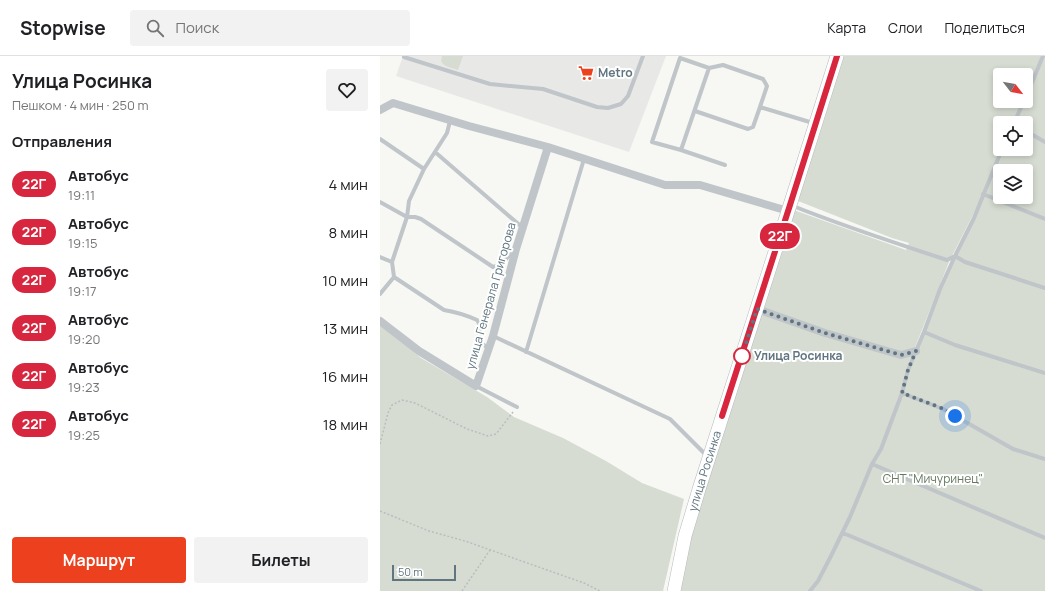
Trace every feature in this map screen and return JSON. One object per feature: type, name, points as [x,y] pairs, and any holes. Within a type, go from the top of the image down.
[{"type":"main road","name":"улица Росинка","points":[[674,591],[685,536],[709,457],[837,56]]},
{"type":"street","points":[[380,110],[393,103],[548,147],[666,185],[700,184],[789,208]]},
{"type":"street","name":"улица Генерала Григорова","points":[[380,321],[419,351],[476,386],[493,336],[516,249],[548,147]]},
{"type":"street","points":[[757,309],[825,333],[901,355],[916,351]]},
{"type":"lane","points":[[405,56],[404,58],[490,84],[543,89],[597,107],[608,108],[621,104],[628,96],[643,56]]},
{"type":"lane","points":[[694,111],[748,129],[753,127],[767,86],[763,79],[723,65],[709,68],[680,58],[652,142],[681,150],[724,165]]},
{"type":"lane","points":[[1033,81],[1043,59]]},
{"type":"lane","points":[[681,150],[709,68]]},
{"type":"lane","points":[[760,107],[816,124]]},
{"type":"lane","points":[[380,294],[394,277],[392,262],[407,217],[408,201],[424,169],[447,133],[450,120]]},
{"type":"lane","points":[[1033,135],[1045,142]]},
{"type":"lane","points":[[380,138],[424,169]]},
{"type":"lane","points":[[435,152],[523,228]]},
{"type":"lane","points":[[810,591],[818,581],[843,532],[880,449],[902,393],[908,370],[940,289],[974,218],[999,156]]},
{"type":"lane","points":[[526,352],[584,159]]},
{"type":"lane","points":[[983,194],[1045,219]]},
{"type":"lane","points":[[380,202],[407,217],[421,219],[493,267],[500,265],[516,249]]},
{"type":"lane","points":[[789,208],[820,217],[940,258],[947,260],[955,256]]},
{"type":"lane","points":[[955,256],[965,262],[1045,288]]},
{"type":"lane","points":[[380,257],[392,262]]},
{"type":"lane","points":[[394,277],[444,310],[454,311],[478,320],[480,325],[479,341],[489,348]]},
{"type":"lane","points":[[924,332],[955,345],[1045,373]]},
{"type":"lane","points":[[493,336],[670,419],[709,457]]},
{"type":"lane","points":[[476,386],[517,407]]},
{"type":"lane","points":[[902,393],[944,409],[1013,449],[1045,459]]},
{"type":"lane","points":[[872,464],[969,507],[1045,538]]},
{"type":"lane","points":[[843,532],[981,591]]},
{"type":"path","points":[[380,444],[390,409],[392,405],[402,400],[415,403],[467,429],[488,436],[496,434],[517,407]]},
{"type":"path","points":[[380,511],[429,531],[490,550],[584,583],[600,591]]},
{"type":"path","points":[[462,591],[490,550]]},
{"type":"shaded area","points":[[403,56],[666,56],[629,152],[396,76]]},
{"type":"green space","points":[[442,56],[463,56],[458,70],[444,65],[441,61]]},
{"type":"green space","name":"СНТ \"Мичуринец\"","points":[[838,56],[1045,56],[1045,591],[677,591],[694,511],[788,208],[906,250],[909,243],[892,238],[793,199]],"holes":[[[981,199],[940,289],[906,370],[949,262]]]},
{"type":"green space","points":[[380,323],[421,358],[487,397],[514,417],[563,438],[606,461],[642,483],[684,499],[663,591],[380,591]]},
{"type":"bus line","name":"22Г","points":[[722,416],[837,56]]},
{"type":"place","name":"Metro","points":[[586,73]]},
{"type":"place","name":"Улица Росинка","points":[[742,356]]},
{"type":"route","points":[[742,356],[757,309],[825,333],[901,355],[916,351],[908,370],[902,393],[944,409],[955,416]]}]
